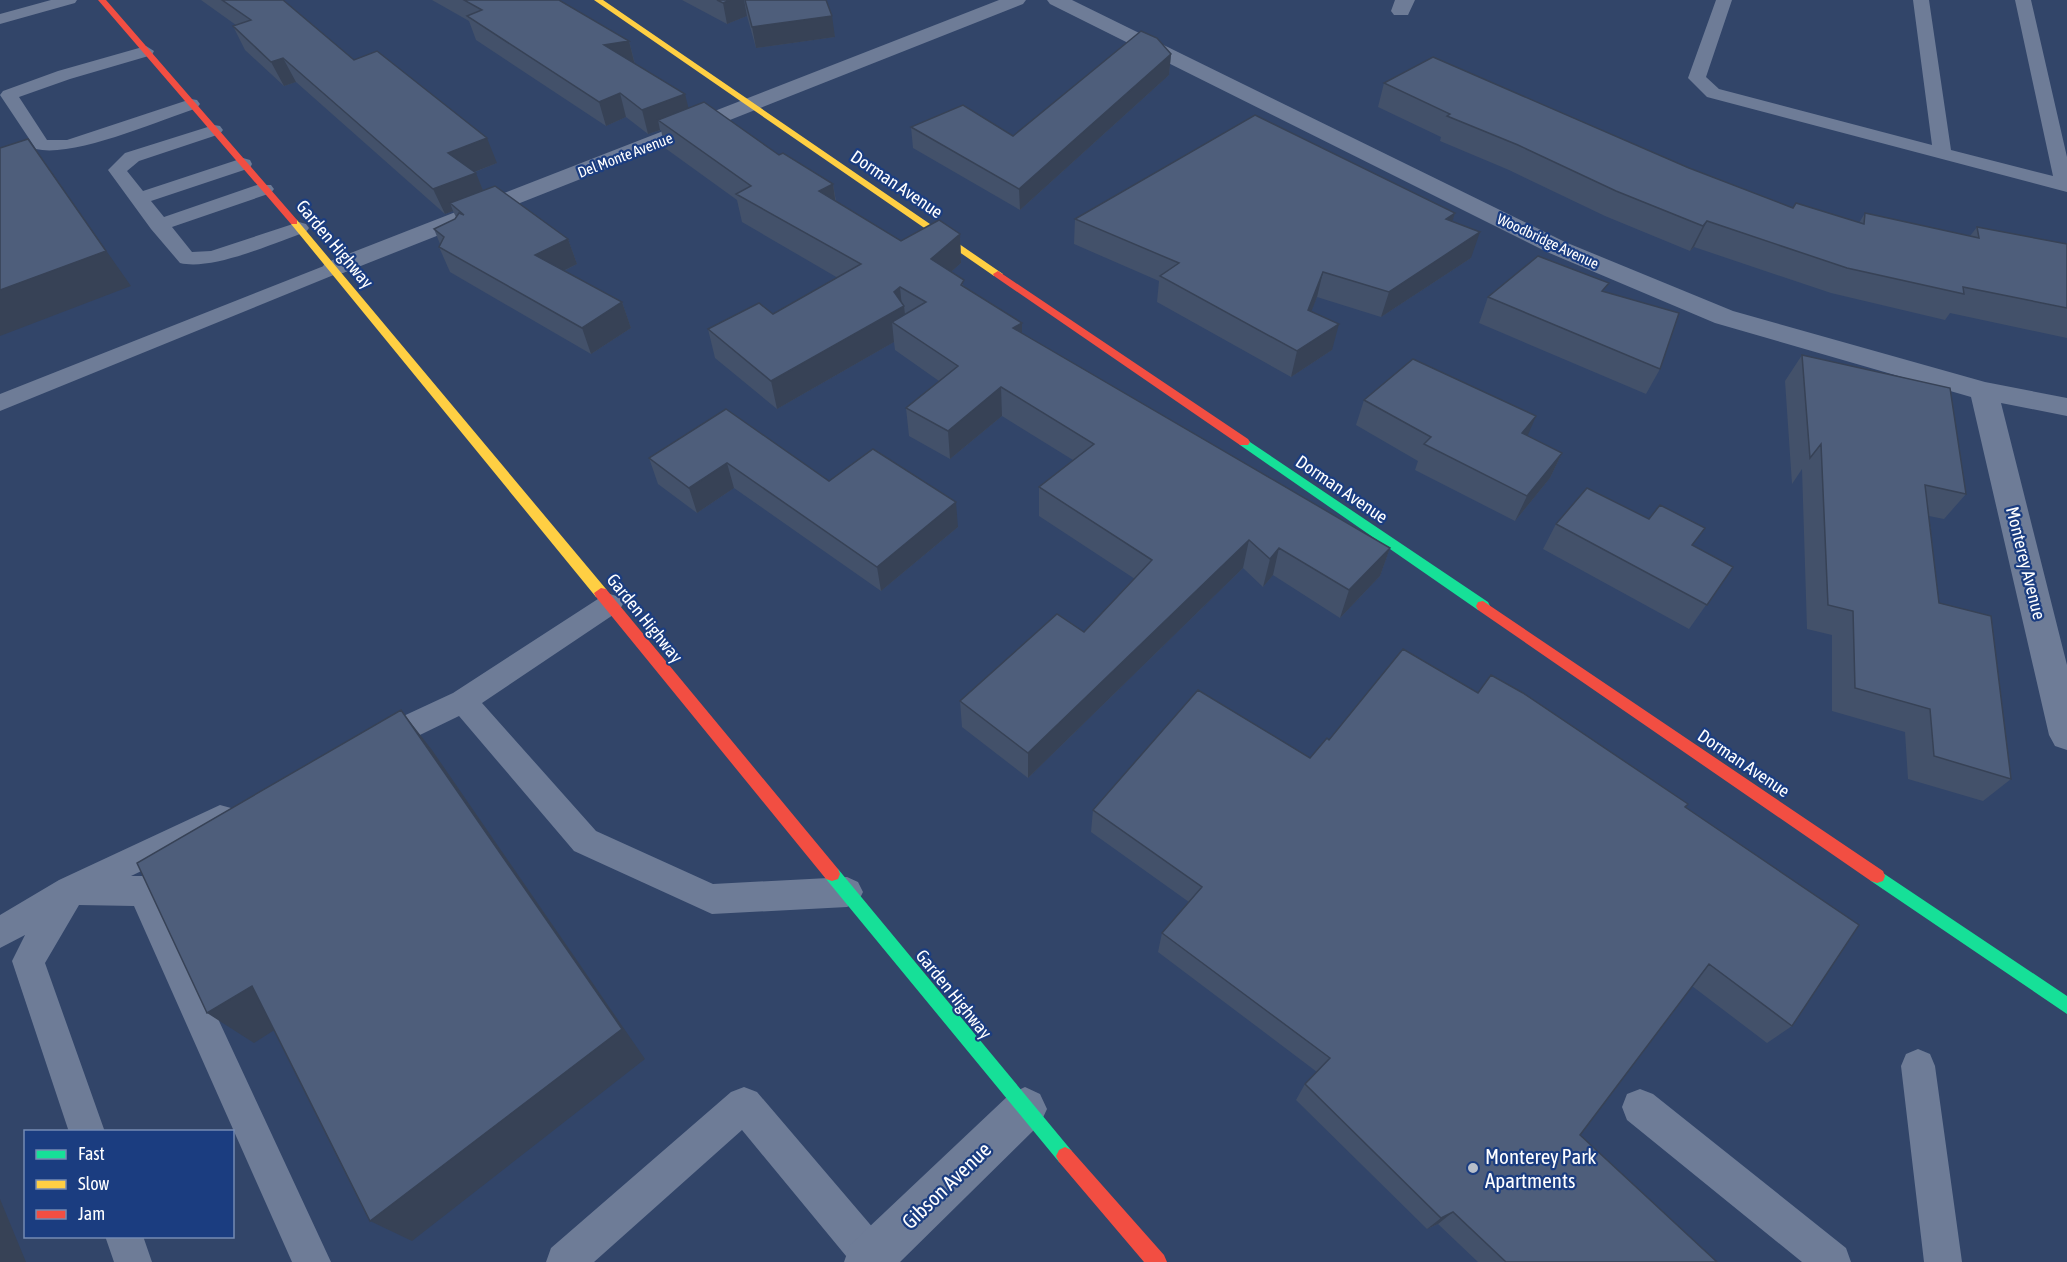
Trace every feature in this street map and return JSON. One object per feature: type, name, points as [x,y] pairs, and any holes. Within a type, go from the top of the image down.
[{"type":"main road","name":"Garden Highway","points":[[102,0],[334,268],[1025,1109],[1157,1262]]},
{"type":"main road","name":"Dorman Avenue","points":[[598,0],[2067,1006]]},
{"type":"street","name":"Del Monte Avenue","points":[[334,268],[1016,0]]},
{"type":"street","name":"Woodbridge Avenue","points":[[1057,0],[1556,247],[1724,317],[1984,392],[2067,407]]},
{"type":"street","name":"Monterey Avenue","points":[[1984,392],[2067,735]]},
{"type":"street","name":"Gibson Avenue","points":[[869,1260],[1025,1109]]},
{"type":"lane","points":[[0,19],[69,0]]},
{"type":"lane","points":[[1724,0],[1697,78],[1713,93],[2066,185],[2023,0]]},
{"type":"lane","points":[[1921,0],[1942,152]]},
{"type":"lane","points":[[146,51],[3,95],[42,146],[69,145],[191,104]]},
{"type":"lane","points":[[214,130],[132,157],[117,170],[187,259],[213,258],[298,228]]},
{"type":"lane","points":[[138,199],[243,164]]},
{"type":"lane","points":[[158,225],[264,189]]},
{"type":"lane","points":[[0,402],[334,268]]},
{"type":"lane","points":[[357,752],[463,701],[610,604]]},
{"type":"lane","points":[[463,701],[585,842],[712,899],[847,891]]},
{"type":"lane","points":[[0,933],[70,890],[240,808]]},
{"type":"lane","points":[[70,890],[28,961],[87,1130]]},
{"type":"lane","points":[[70,890],[143,891],[312,1262]]},
{"type":"lane","points":[[1918,1066],[1943,1262]]},
{"type":"lane","points":[[565,1262],[744,1105],[869,1260]]},
{"type":"lane","points":[[1640,1107],[1832,1262]]},
{"type":"lane","points":[[125,1238],[133,1262]]},
{"type":"building","points":[[222,0],[283,0],[354,60],[377,51],[487,138],[448,153],[476,173],[433,189],[283,58],[271,62],[233,26],[251,20]]},
{"type":"building","points":[[464,0],[559,0],[629,41],[604,45],[685,94],[642,110],[620,93],[599,102],[467,16],[482,10]]},
{"type":"building","points":[[745,0],[826,0],[832,16],[752,27]]},
{"type":"building","points":[[1141,31],[1157,38],[1171,54],[1019,189],[911,127],[963,105],[1013,136]]},
{"type":"building","points":[[1433,57],[1689,168],[1793,208],[1796,203],[1864,224],[1865,213],[1979,238],[1977,227],[2067,244],[2067,308],[1963,287],[1964,294],[1847,268],[1707,221],[1703,226],[1616,191],[1518,145],[1447,116],[1450,114],[1384,83]]},
{"type":"building","points":[[704,102],[779,155],[783,153],[833,184],[819,191],[901,241],[939,220],[960,234],[931,259],[964,280],[961,285],[1022,323],[1013,328],[1390,548],[1349,590],[1279,548],[1270,559],[1249,540],[1028,753],[960,701],[1057,614],[1084,632],[1152,560],[1039,487],[1094,444],[1001,387],[948,431],[906,408],[958,366],[892,322],[926,302],[900,287],[894,292],[904,306],[771,381],[708,329],[759,303],[773,314],[861,264],[736,194],[751,186],[658,120]]},
{"type":"building","points":[[1255,115],[1455,213],[1446,219],[1480,232],[1389,292],[1323,272],[1308,310],[1339,324],[1297,351],[1160,276],[1179,263],[1075,219]]},
{"type":"building","points":[[28,139],[106,251],[0,290],[0,148]]},
{"type":"building","points":[[495,186],[568,239],[535,255],[622,302],[582,328],[439,247],[444,237],[434,229],[455,219],[459,213],[464,215],[450,203]]},
{"type":"building","points":[[1538,256],[1609,283],[1602,291],[1679,313],[1660,369],[1488,297]]},
{"type":"building","points":[[1802,355],[1950,388],[1966,494],[1925,485],[1939,603],[1991,616],[2011,779],[1934,756],[1930,709],[1855,688],[1853,611],[1828,605],[1821,444],[1810,458]]},
{"type":"building","points":[[1413,359],[1536,416],[1522,433],[1562,453],[1527,496],[1424,444],[1431,437],[1364,400]]},
{"type":"building","points":[[726,409],[829,481],[873,449],[956,502],[877,567],[727,463],[689,488],[649,458]]},
{"type":"building","points":[[1587,488],[1649,519],[1660,505],[1705,528],[1692,545],[1733,567],[1707,605],[1556,524]]},
{"type":"building","points":[[1403,649],[1478,693],[1491,675],[1523,693],[1688,804],[1685,807],[1859,925],[1792,1026],[1709,964],[1580,1135],[1717,1262],[1506,1262],[1453,1212],[1441,1218],[1305,1084],[1330,1058],[1162,933],[1202,887],[1093,810],[1198,690],[1310,758],[1327,738],[1329,740]]},
{"type":"building","points":[[401,710],[622,1029],[370,1221],[252,986],[207,1013],[137,863]]},
{"type":"traffic: fast","points":[[1244,442],[1483,606]]},
{"type":"traffic: fast","points":[[832,874],[1065,1156]]},
{"type":"traffic: fast","points":[[1877,876],[2067,1006]]},
{"type":"traffic: slow","points":[[598,0],[998,274]]},
{"type":"traffic: slow","points":[[294,222],[601,593]]},
{"type":"traffic: jam","points":[[102,0],[294,222]]},
{"type":"traffic: jam","points":[[998,274],[1244,442]]},
{"type":"traffic: jam","points":[[601,593],[832,874]]},
{"type":"traffic: jam","points":[[1483,606],[1877,876]]},
{"type":"traffic: jam","points":[[1065,1156],[1157,1262]]},
{"type":"place","name":"Monterey Park Apartments","points":[[1473,1168]]}]
